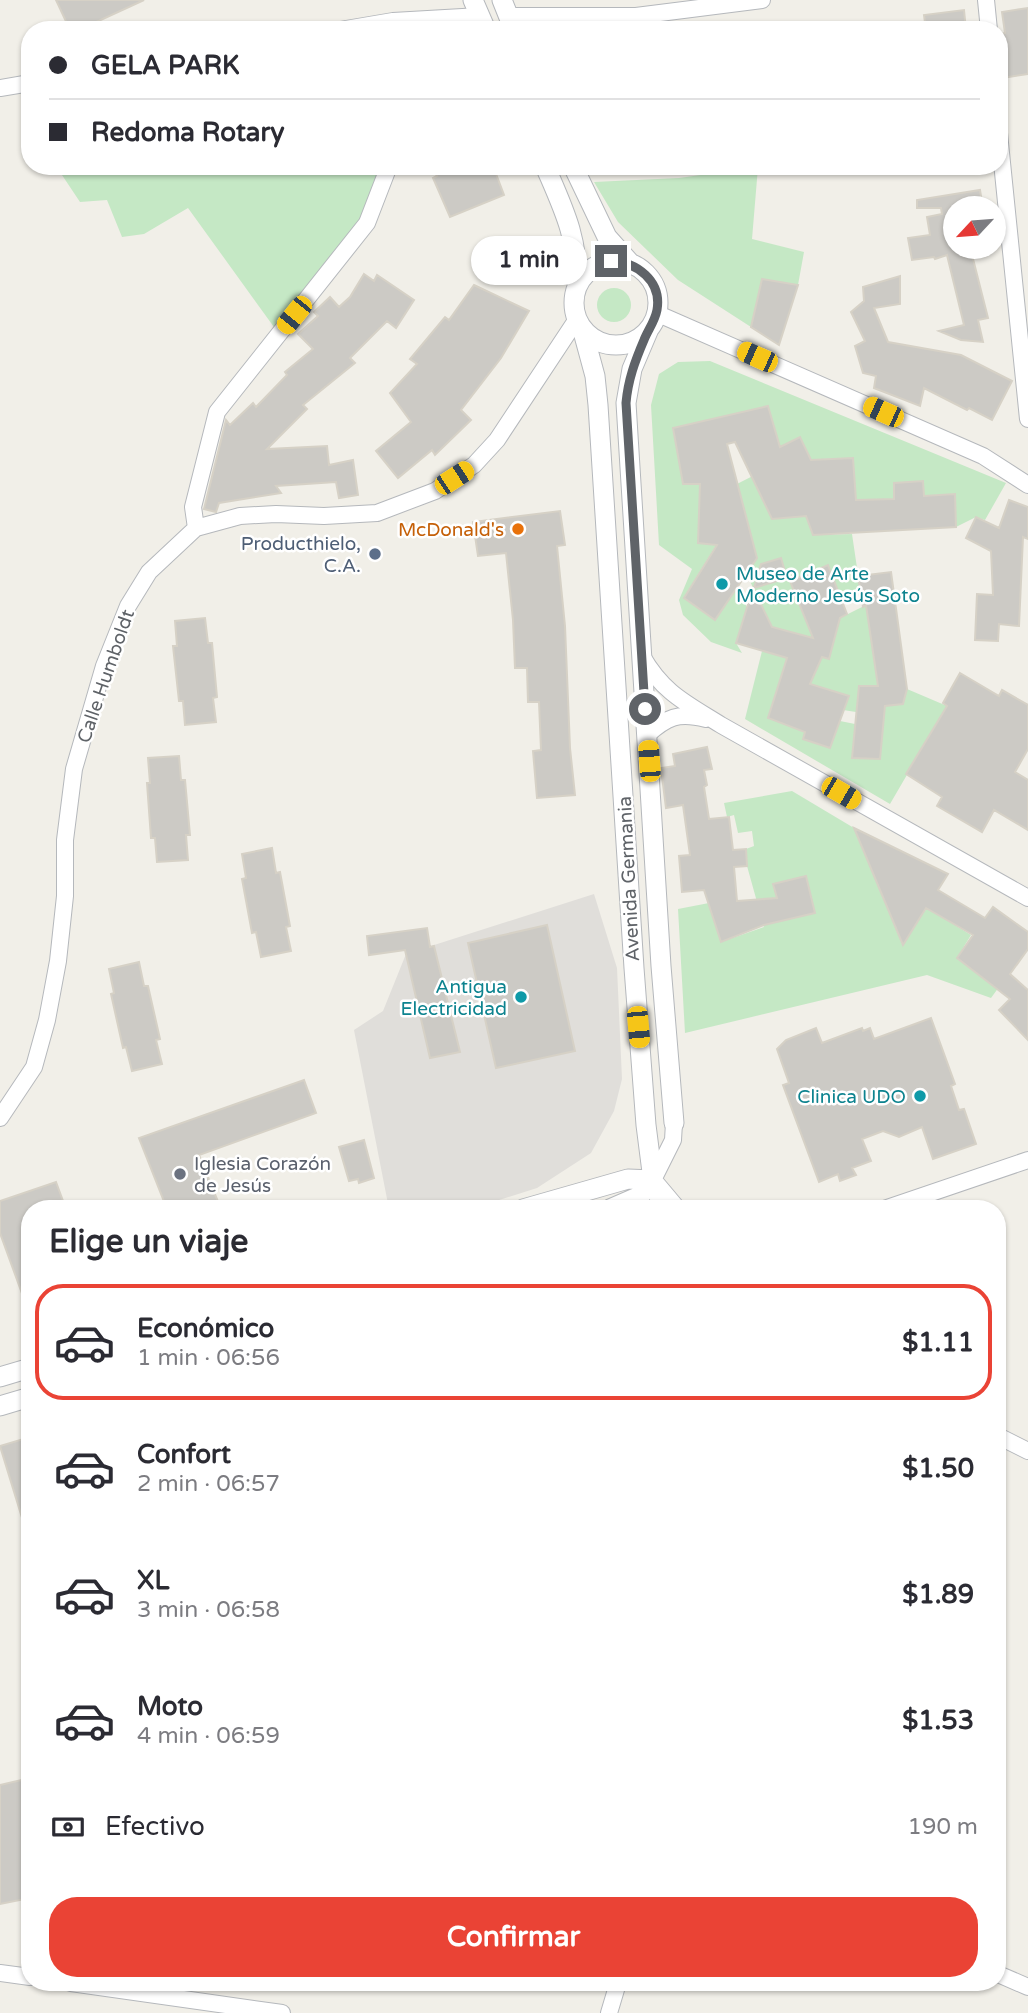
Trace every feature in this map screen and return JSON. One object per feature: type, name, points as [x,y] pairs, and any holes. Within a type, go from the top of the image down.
[{"type":"street","points":[[508,15],[636,16],[762,0]]},
{"type":"street","points":[[986,0],[988,21]]},
{"type":"street","points":[[428,21],[480,15]]},
{"type":"street","points":[[0,89],[21,85]]},
{"type":"street","points":[[196,528],[193,507],[217,412],[368,223],[385,175]]},
{"type":"street","points":[[549,175],[572,232],[577,262],[574,308],[580,323],[599,342],[610,345],[631,342],[652,321],[657,298],[654,288],[649,278],[632,265],[607,237],[577,175]]},
{"type":"street","points":[[1003,175],[1028,419]]},
{"type":"street","points":[[577,287],[590,270],[600,264],[611,261],[632,265]]},
{"type":"street","points":[[652,321],[983,456],[1028,485]]},
{"type":"street","name":"Avenida Germania","points":[[652,321],[632,369],[626,403],[661,966],[674,1122]]},
{"type":"street","name":"Calle Humboldt","points":[[0,1118],[34,1067],[47,1020],[58,961],[65,896],[65,840],[74,769],[104,666],[128,606],[149,572],[196,528],[240,516],[276,513],[324,516],[377,513],[435,491],[474,466],[497,440],[580,323]]},
{"type":"street","name":"Avenida Germania","points":[[580,323],[595,376],[598,405],[634,968],[653,1180]]},
{"type":"street","points":[[642,656],[654,677],[672,694],[721,725],[1028,898]]},
{"type":"street","points":[[647,736],[661,723],[675,716],[689,715],[721,725]]},
{"type":"street","points":[[631,1200],[640,1196],[653,1180],[673,1140],[674,1122]]},
{"type":"street","points":[[910,1200],[1028,1160]]},
{"type":"street","points":[[554,1200],[628,1179],[653,1180],[670,1200]]},
{"type":"street","points":[[653,1180],[659,1200]]},
{"type":"street","points":[[0,1377],[21,1371]]},
{"type":"street","points":[[0,1406],[21,1400]]},
{"type":"street","points":[[1006,1440],[1028,1451]]},
{"type":"street","points":[[0,1972],[21,1976]]},
{"type":"street","points":[[1006,1977],[1028,1987]]},
{"type":"street","points":[[127,1991],[282,2013]]},
{"type":"street","points":[[609,2013],[616,1991]]},
{"type":"shaded area","points":[[594,894],[617,968],[622,1079],[614,1111],[591,1153],[537,1188],[499,1200],[387,1200],[354,1030],[383,1011],[406,954]]},
{"type":"green space","points":[[62,175],[386,175],[367,223],[279,334],[188,208],[144,234],[122,237],[107,200],[80,202]]},
{"type":"green space","points":[[701,175],[757,175],[752,239],[804,252],[798,285],[762,279],[751,327],[678,280],[618,222],[594,182]]},
{"type":"green space","points":[[614,288],[626,293],[631,305],[626,317],[614,322],[602,317],[597,305],[602,293]]},
{"type":"green space","points":[[710,361],[1006,483],[985,520],[976,517],[956,527],[924,496],[922,481],[894,483],[894,499],[856,500],[853,458],[823,459],[814,465],[800,437],[780,447],[768,406],[674,428],[683,484],[737,484],[776,464],[806,516],[813,535],[852,534],[861,595],[843,604],[790,582],[806,621],[829,611],[822,641],[772,627],[746,573],[715,547],[684,597],[715,620],[737,587],[754,622],[736,643],[742,653],[711,642],[683,615],[679,600],[692,569],[659,545],[651,405],[659,374],[678,362]]},
{"type":"green space","points":[[866,605],[875,665],[885,686],[859,686],[856,712],[843,710],[848,696],[822,688],[808,689],[819,656],[829,659],[840,618]]},
{"type":"green space","points":[[762,651],[787,658],[768,718],[814,704],[803,739],[830,748],[840,721],[855,724],[852,758],[885,706],[903,704],[907,689],[947,706],[890,804],[745,719]]},
{"type":"green space","points":[[792,791],[854,828],[902,944],[927,908],[971,935],[957,958],[987,970],[982,978],[999,987],[991,998],[927,975],[685,1033],[678,909],[709,903],[721,942],[764,927],[747,866],[746,849],[754,846],[752,831],[738,833],[734,815],[727,817],[724,803]]},
{"type":"building","points":[[56,0],[144,0],[98,21],[66,21]]},
{"type":"building","points":[[1028,8],[1028,74],[1008,77],[1008,21],[1003,21],[1002,12]]},
{"type":"building","points":[[964,10],[965,21],[925,21],[924,15]]},
{"type":"building","points":[[496,175],[504,195],[450,217],[433,178]]},
{"type":"building","points":[[980,190],[981,196],[943,196],[943,256],[912,260],[908,238],[930,235],[927,217],[942,214],[941,208],[917,208],[917,200]]},
{"type":"building","points":[[948,259],[973,259],[988,318],[978,320],[983,342],[961,340],[939,331],[964,325]]},
{"type":"building","points":[[364,274],[374,281],[377,275],[414,300],[396,328],[387,321],[350,358],[355,363],[303,405],[307,409],[267,449],[327,446],[329,465],[353,460],[358,495],[339,498],[336,482],[276,486],[281,493],[219,503],[216,512],[204,509],[226,420],[230,425],[253,403],[256,407],[287,375],[285,372],[313,349],[298,334],[318,316],[314,312],[330,297],[339,307],[350,297]]},
{"type":"building","points":[[900,276],[900,304],[874,308],[888,342],[961,355],[1012,381],[992,420],[924,388],[920,406],[874,388],[876,376],[863,373],[855,346],[865,341],[851,312],[864,301],[863,287]]},
{"type":"building","points":[[762,279],[798,285],[779,345],[751,327]]},
{"type":"building","points":[[474,285],[529,311],[501,358],[461,410],[471,420],[435,455],[432,450],[398,478],[376,451],[411,422],[390,393],[417,364],[410,359],[445,317],[449,320]]},
{"type":"building","points":[[768,406],[780,447],[800,437],[811,460],[853,458],[856,500],[894,499],[894,483],[923,481],[924,496],[955,494],[956,527],[813,535],[806,516],[772,519],[735,442],[727,444],[757,558],[715,620],[684,598],[717,545],[698,543],[700,484],[683,484],[673,428]]},
{"type":"building","points":[[1009,500],[1028,507],[1028,539],[1023,537],[1019,626],[999,624],[998,641],[975,640],[977,594],[993,595],[991,551],[966,538],[976,517],[999,528]]},
{"type":"building","points":[[560,511],[565,545],[557,546],[565,626],[570,748],[575,795],[537,798],[533,751],[541,750],[539,702],[528,702],[527,668],[515,668],[506,553],[478,556],[473,522]]},
{"type":"building","name":"Museo de Arte Moderno Jesús Soto","points":[[781,558],[787,578],[754,588],[761,564]]},
{"type":"building","points":[[828,565],[847,614],[840,618],[829,659],[822,657],[810,684],[849,696],[830,748],[803,739],[805,732],[768,718],[787,658],[736,643],[753,588],[772,627],[813,638],[790,581]]},
{"type":"building","points":[[891,572],[907,689],[903,704],[885,706],[880,759],[852,758],[859,686],[878,686],[866,605],[863,607],[858,576]]},
{"type":"building","points":[[205,618],[208,643],[212,643],[217,697],[213,698],[216,722],[185,725],[183,701],[179,701],[173,646],[177,646],[175,621]]},
{"type":"building","points":[[960,673],[999,696],[1002,690],[1028,705],[1028,749],[1015,772],[1028,780],[1028,830],[994,810],[982,832],[937,806],[942,797],[906,774],[947,706],[943,703]]},
{"type":"building","points":[[707,747],[712,769],[704,770],[709,819],[729,817],[733,850],[746,849],[747,866],[734,867],[737,901],[777,898],[773,884],[806,876],[815,913],[764,925],[721,942],[704,890],[682,892],[679,856],[690,855],[683,805],[666,808],[661,768],[675,766],[673,754]]},
{"type":"building","points":[[179,756],[181,780],[185,780],[190,835],[186,835],[188,860],[157,862],[155,838],[151,838],[148,758]]},
{"type":"building","points":[[854,828],[948,874],[938,890],[985,918],[993,907],[1028,932],[1028,949],[1010,974],[1028,990],[1028,1040],[999,1010],[1010,999],[957,958],[973,935],[926,908],[903,945]]},
{"type":"building","points":[[272,848],[276,873],[280,872],[290,926],[286,927],[291,951],[261,957],[256,932],[252,933],[242,879],[246,878],[242,854]]},
{"type":"building","name":"Antigua Electricidad","points":[[547,925],[575,1051],[496,1068],[468,943]]},
{"type":"building","points":[[427,928],[430,947],[434,946],[460,1052],[430,1058],[405,950],[369,955],[367,936]]},
{"type":"building","points":[[139,962],[144,986],[148,986],[160,1039],[156,1040],[162,1064],[132,1071],[126,1047],[123,1048],[111,994],[114,993],[109,969]]},
{"type":"building","name":"Clinica UDO","points":[[931,1018],[955,1084],[951,1086],[959,1110],[964,1109],[976,1144],[933,1159],[922,1127],[899,1137],[883,1131],[862,1139],[871,1161],[852,1168],[856,1175],[840,1181],[838,1174],[819,1182],[783,1085],[789,1083],[777,1049],[786,1040],[816,1028],[822,1043],[862,1028],[863,1031],[870,1028],[874,1039]]},
{"type":"building","points":[[304,1080],[316,1113],[199,1155],[217,1200],[163,1200],[139,1138]]},
{"type":"building","points":[[364,1140],[374,1178],[359,1183],[358,1179],[349,1181],[339,1147]]},
{"type":"building","points":[[56,1182],[63,1200],[21,1200],[21,1291],[0,1233],[0,1201]]},
{"type":"building","points":[[21,1440],[21,1514],[0,1446]]},
{"type":"building","points":[[21,1780],[21,1900],[0,1904],[0,1785]]},
{"type":"place","name":"McDonald's","points":[[518,529]]},
{"type":"place","name":"Producthielo, C.A.","points":[[375,554]]},
{"type":"place","name":"Museo de Arte Moderno Jesús Soto","points":[[722,584]]},
{"type":"place","name":"Antigua Electricidad","points":[[521,997]]},
{"type":"place","name":"Clinica UDO","points":[[920,1096]]},
{"type":"place","name":"Iglesia Corazón de Jesús","points":[[180,1174]]},
{"type":"route","points":[[611,261],[632,265],[641,270],[649,278],[657,298],[654,320],[632,369],[626,403],[645,709]]}]
